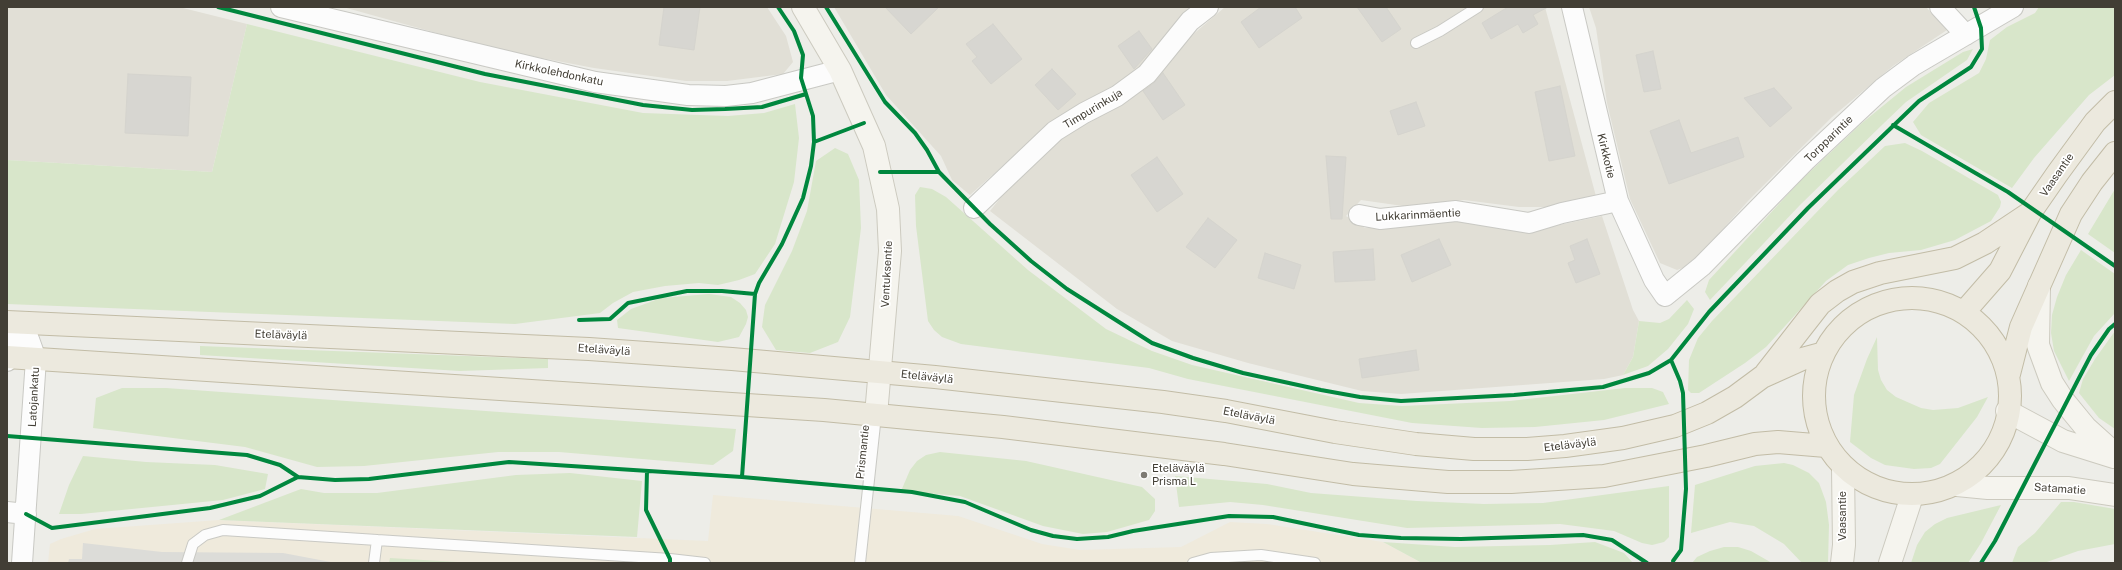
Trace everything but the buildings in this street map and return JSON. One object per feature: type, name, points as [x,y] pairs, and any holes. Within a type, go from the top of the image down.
[{"type":"highway","name":"Vaasantie","points":[[1965,311],[2000,270],[2030,213],[2095,122],[2115,102]]},
{"type":"highway","points":[[2009,374],[1999,350],[1989,334],[1965,311],[1938,300],[1904,297],[1888,299],[1859,314],[1839,331],[1824,353],[1818,371],[1814,406],[1818,431],[1826,446],[1843,469],[1863,482],[1879,489],[1912,496],[1926,496],[1957,485],[1983,463],[1992,451],[2007,411],[2010,394],[2009,374],[2021,327],[2071,214],[2092,182],[2115,153]]},
{"type":"highway","points":[[1762,377],[1820,304],[1837,291],[1853,282],[1880,273],[1955,258],[1985,243],[2030,213]]},
{"type":"highway","name":"Eteläväylä","points":[[15,323],[589,349],[880,372],[1163,402],[1226,411],[1335,432],[1416,444],[1474,449],[1527,449],[1648,434],[1676,426],[1707,413],[1735,397],[1762,377],[1802,359],[1824,353]]},
{"type":"highway","points":[[7,357],[728,403],[876,415],[1153,445],[1353,474],[1448,482],[1518,482],[1604,476],[1706,456],[1755,444],[1778,442],[1826,446]]},
{"type":"main road","name":"Ventuksentie","points":[[802,7],[840,70],[874,146],[888,209],[890,251],[876,415]]},
{"type":"main road","points":[[2039,286],[2038,345],[2052,383],[2063,400],[2086,428],[2115,454]]},
{"type":"main road","points":[[2007,411],[2063,442],[2115,458]]},
{"type":"main road","name":"Vaasantie","points":[[1842,563],[1844,538],[1843,469]]},
{"type":"main road","name":"Satamatie","points":[[1957,485],[1988,488],[2070,488],[2115,495]]},
{"type":"main road","points":[[1890,563],[1912,496]]},
{"type":"street","name":"Kirkkolehdonkatu","points":[[281,7],[496,60],[595,82],[688,95],[726,96],[752,93],[801,78],[840,70]]},
{"type":"street","name":"Timpurinkuja","points":[[974,208],[1055,131],[1116,96],[1147,74],[1190,22],[1208,7]]},
{"type":"street","name":"Kirkkotie","points":[[1572,7],[1618,201],[1654,280],[1665,296]]},
{"type":"street","points":[[1940,7],[1966,35]]},
{"type":"street","name":"Torpparintie","points":[[1665,296],[1702,266],[1805,161],[1883,88],[1914,66],[2013,7]]},
{"type":"street","name":"Lukkarinmäentie","points":[[1359,215],[1380,219],[1456,211],[1529,223],[1562,213],[1618,201]]},
{"type":"street","points":[[7,361],[15,323]]},
{"type":"street","name":"Latojankatu","points":[[15,323],[36,359],[17,513],[22,563]]},
{"type":"lane","points":[[1416,43],[1440,31],[1478,7]]},
{"type":"lane","name":"Prismantie","points":[[860,563],[876,415]]},
{"type":"lane","points":[[187,563],[193,544],[205,535],[223,530],[652,561],[705,563]]},
{"type":"lane","points":[[374,563],[377,540]]},
{"type":"lane","points":[[1193,563],[1262,555],[1315,563]]},
{"type":"shaded area","points":[[7,7],[179,7],[247,24],[212,172],[7,160]]},
{"type":"shaded area","points":[[343,7],[767,7],[786,36],[793,62],[783,74],[727,81],[686,81],[594,68],[494,49]]},
{"type":"shaded area","points":[[834,7],[1197,7],[1142,69],[1033,139],[970,195],[952,180],[941,156],[886,95]]},
{"type":"shaded area","points":[[1225,7],[1545,7],[1597,200],[1561,207],[1519,207],[1464,200],[1410,207],[1361,200],[1346,216],[1365,228],[1463,219],[1523,229],[1559,225],[1602,216],[1633,310],[1639,321],[1633,357],[1623,375],[1604,379],[1401,394],[1362,391],[1248,363],[1172,341],[1117,309],[990,211],[1023,169],[1183,43]]},
{"type":"shaded area","points":[[1589,7],[1926,7],[1947,30],[1893,66],[1832,117],[1748,201],[1691,265],[1677,270],[1660,263],[1630,199],[1607,103],[1596,28]]},
{"type":"shaded area","points":[[713,495],[958,516],[1042,544],[1080,550],[1181,547],[1230,522],[1267,524],[1383,542],[1422,563],[48,563],[50,544],[61,539],[95,529],[219,520],[708,541]]},
{"type":"shaded area","points":[[83,543],[162,552],[283,553],[336,563],[68,563],[69,559],[82,559]]},
{"type":"green space","points":[[2039,7],[2115,7],[2115,75],[2089,95],[2034,158],[2012,188],[1921,135],[1913,122],[1929,103],[1979,73],[1986,59],[1990,40],[2007,27],[2035,13]]},
{"type":"green space","points":[[247,24],[480,82],[643,113],[728,116],[764,113],[795,104],[799,138],[794,182],[775,244],[755,274],[739,280],[718,285],[699,283],[665,286],[633,292],[613,303],[600,313],[515,324],[7,304],[7,160],[212,172]]},
{"type":"green space","points":[[1973,49],[1967,60],[1906,102],[1800,205],[1710,300],[1705,292],[1709,280],[1800,181],[1862,123],[1906,87],[1963,52]]},
{"type":"green space","points":[[1905,143],[1922,151],[1998,195],[2001,202],[2000,207],[1991,221],[1955,240],[1921,250],[1889,253],[1848,265],[1826,281],[1766,347],[1745,363],[1699,393],[1691,393],[1688,390],[1689,360],[1698,338],[1712,321],[1838,190],[1885,146]]},
{"type":"green space","points":[[835,148],[848,154],[859,180],[861,228],[850,317],[838,342],[810,353],[776,350],[762,327],[765,305],[792,251],[807,211],[816,161]]},
{"type":"green space","points":[[920,187],[932,189],[946,197],[1028,270],[1106,329],[1152,351],[1192,365],[1359,403],[1402,406],[1510,401],[1625,388],[1652,388],[1663,392],[1669,404],[1604,420],[1535,427],[1482,428],[1412,423],[1188,379],[1149,368],[961,344],[942,337],[934,330],[928,321],[916,226],[915,195]]},
{"type":"green space","points":[[2115,189],[2115,253],[2088,234]]},
{"type":"green space","points":[[2081,250],[2115,274],[2115,313],[2094,336],[2069,381],[2054,351],[2051,333],[2052,315],[2057,297],[2066,275]]},
{"type":"green space","points":[[709,294],[731,297],[740,303],[746,310],[748,317],[739,337],[718,342],[618,328],[617,320],[631,309],[661,298]]},
{"type":"green space","points":[[1687,300],[1694,309],[1688,324],[1668,349],[1648,366],[1623,375],[1633,357],[1639,321],[1660,323],[1669,319]]},
{"type":"green space","points":[[2115,331],[2115,429],[2099,418],[2079,393],[2083,379]]},
{"type":"green space","points":[[1877,337],[1878,370],[1881,380],[1887,390],[1896,397],[1921,408],[1933,410],[1958,408],[1988,397],[1977,417],[1940,464],[1931,468],[1914,469],[1885,465],[1871,458],[1850,442],[1854,395]]},
{"type":"green space","points":[[200,346],[548,359],[548,368],[460,371],[200,355]]},
{"type":"green space","points":[[122,388],[166,388],[736,429],[733,451],[713,465],[559,452],[498,452],[364,466],[317,467],[245,447],[93,428],[96,398]]},
{"type":"green space","points":[[940,452],[1026,461],[1142,487],[1155,499],[1155,511],[1149,520],[1107,532],[1083,534],[1043,526],[960,496],[901,491],[910,470],[917,461],[926,455]]},
{"type":"green space","points":[[83,456],[146,462],[215,465],[268,474],[265,489],[223,500],[81,514],[59,514],[69,485]]},
{"type":"green space","points":[[1784,463],[1793,465],[1809,473],[1819,483],[1826,502],[1829,525],[1828,563],[1802,563],[1784,544],[1754,526],[1730,522],[1691,533],[1695,485],[1755,466]]},
{"type":"green space","points":[[570,473],[642,481],[637,537],[219,520],[301,489],[324,493],[377,493],[516,475]]},
{"type":"green space","points":[[1175,476],[1267,484],[1311,493],[1417,501],[1484,504],[1543,503],[1669,486],[1669,537],[1664,542],[1652,545],[1642,543],[1614,531],[1560,524],[1407,528],[1263,505],[1230,502],[1179,507]]},
{"type":"green space","points":[[2061,502],[2074,502],[2115,509],[2115,544],[2078,551],[2044,563],[2012,563],[2018,547],[2035,533]]},
{"type":"green space","points":[[2001,505],[1981,543],[1968,563],[1911,563],[1917,545],[1925,532],[1935,524],[1947,518]]},
{"type":"green space","points":[[1383,542],[1455,547],[1550,545],[1595,542],[1624,553],[1633,563],[1422,563]]},
{"type":"green space","points":[[1724,547],[1738,547],[1751,551],[1772,563],[1692,563],[1697,557]]},
{"type":"green space","points":[[390,558],[474,563],[389,563]]},
{"type":"cycle path","points":[[218,7],[485,74],[643,105],[692,110],[762,107],[806,94]]},
{"type":"cycle path","points":[[742,477],[755,294],[759,283],[782,244],[803,198],[811,166],[814,142],[813,116],[801,78],[803,55],[794,31],[778,7]]},
{"type":"cycle path","points":[[826,7],[885,102],[915,133],[927,150],[939,172]]},
{"type":"cycle path","points":[[880,172],[939,172],[990,224],[1031,261],[1067,289],[1152,343],[1193,358],[1243,373],[1360,397],[1401,401],[1514,395],[1603,387],[1649,373],[1671,360],[1709,312],[1808,208],[1919,101],[1971,67],[1982,49],[1981,28],[1974,7]]},
{"type":"cycle path","points":[[814,142],[864,123]]},
{"type":"cycle path","points":[[1893,125],[2008,192],[2115,266]]},
{"type":"cycle path","points":[[579,320],[610,319],[628,303],[687,291],[722,291],[755,294]]},
{"type":"cycle path","points":[[1981,563],[1995,541],[2091,355],[2109,329],[2115,324]]},
{"type":"cycle path","points":[[1671,360],[1680,381],[1683,393],[1686,489],[1681,550],[1673,561]]},
{"type":"cycle path","points":[[7,436],[247,455],[280,465],[298,477],[335,480],[369,479],[509,462],[742,477],[912,492],[965,502],[1031,530],[1053,536],[1077,539],[1108,537],[1133,531],[1229,516],[1273,517],[1359,535],[1401,538],[1461,539],[1583,535],[1612,540],[1647,563]]},
{"type":"cycle path","points":[[647,471],[646,510],[670,559],[670,563]]},
{"type":"cycle path","points":[[26,514],[52,528],[210,508],[260,496],[298,477]]},
{"type":"place","name":"Eteläväylä Prisma L","points":[[1144,475]]}]
